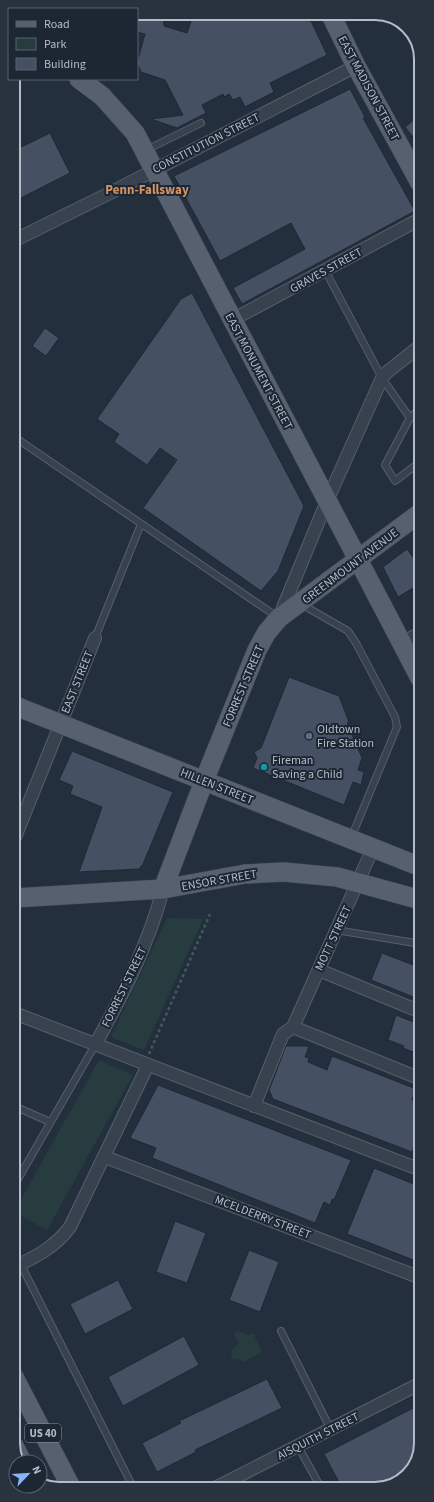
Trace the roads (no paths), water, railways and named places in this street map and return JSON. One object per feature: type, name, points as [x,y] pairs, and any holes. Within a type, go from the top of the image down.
[{"type":"main road","name":"EAST MADISON STREET","points":[[333,20],[356,66],[414,172]]},
{"type":"main road","name":"EAST MONUMENT STREET","points":[[80,80],[102,96],[135,134],[414,666]]},
{"type":"main road","name":"GREENMOUNT AVENUE","points":[[279,618],[414,518]]},
{"type":"main road","name":"FORREST STREET","points":[[163,889],[204,781],[257,650],[267,632],[279,618]]},
{"type":"main road","name":"HILLEN STREET","points":[[20,708],[414,864]]},
{"type":"main road","name":"ENSOR STREET","points":[[20,898],[163,889],[200,884],[224,877],[267,872],[314,873],[359,882],[414,898]]},
{"type":"main road","name":"US 40","points":[[20,1389],[68,1482]]},
{"type":"street","name":"CONSTITUTION STREET","points":[[20,237],[356,66]]},
{"type":"street","name":"GRAVES STREET","points":[[232,320],[414,222]]},
{"type":"street","name":"FORREST STREET","points":[[279,618],[326,501],[382,378],[386,373],[414,351]]},
{"type":"street","points":[[402,643],[414,637]]},
{"type":"street","name":"EAST STREET","points":[[20,825],[95,638]]},
{"type":"street","name":"MOTT STREET","points":[[254,1106],[283,1034],[293,1027],[373,848]]},
{"type":"street","name":"FORREST STREET","points":[[95,1045],[106,1025],[155,919],[163,889]]},
{"type":"street","points":[[318,970],[414,1009]]},
{"type":"street","points":[[20,1015],[414,1167]]},
{"type":"street","points":[[293,1027],[414,1075]]},
{"type":"street","points":[[20,1265],[39,1256],[62,1237],[84,1200],[105,1157],[146,1064]]},
{"type":"street","name":"MCELDERRY STREET","points":[[105,1157],[414,1275]]},
{"type":"street","name":"AISQUITH STREET","points":[[227,1482],[414,1387]]},
{"type":"lane","points":[[144,151],[201,123]]},
{"type":"lane","points":[[325,270],[382,378],[410,418]]},
{"type":"lane","points":[[414,414],[410,418],[385,465],[395,481],[414,467]]},
{"type":"lane","points":[[20,441],[279,618]]},
{"type":"lane","name":"EAST STREET","points":[[95,638],[141,524]]},
{"type":"lane","points":[[299,604],[348,631],[356,643],[395,717],[397,727],[350,839]]},
{"type":"lane","points":[[336,930],[414,943]]},
{"type":"lane","points":[[20,1175],[95,1045]]},
{"type":"lane","points":[[20,1109],[50,1122]]},
{"type":"lane","points":[[20,1272],[130,1482]]},
{"type":"lane","points":[[281,1331],[331,1430]]},
{"type":"lane","points":[[298,1446],[318,1482]]},
{"type":"place","name":"Oldtown Fire Station","points":[[309,736]]},
{"type":"place","name":"Fireman Saving a Child","points":[[264,767]]},
{"type":"district","name":"Penn-Fallsway","points":[[147,189]]}]
